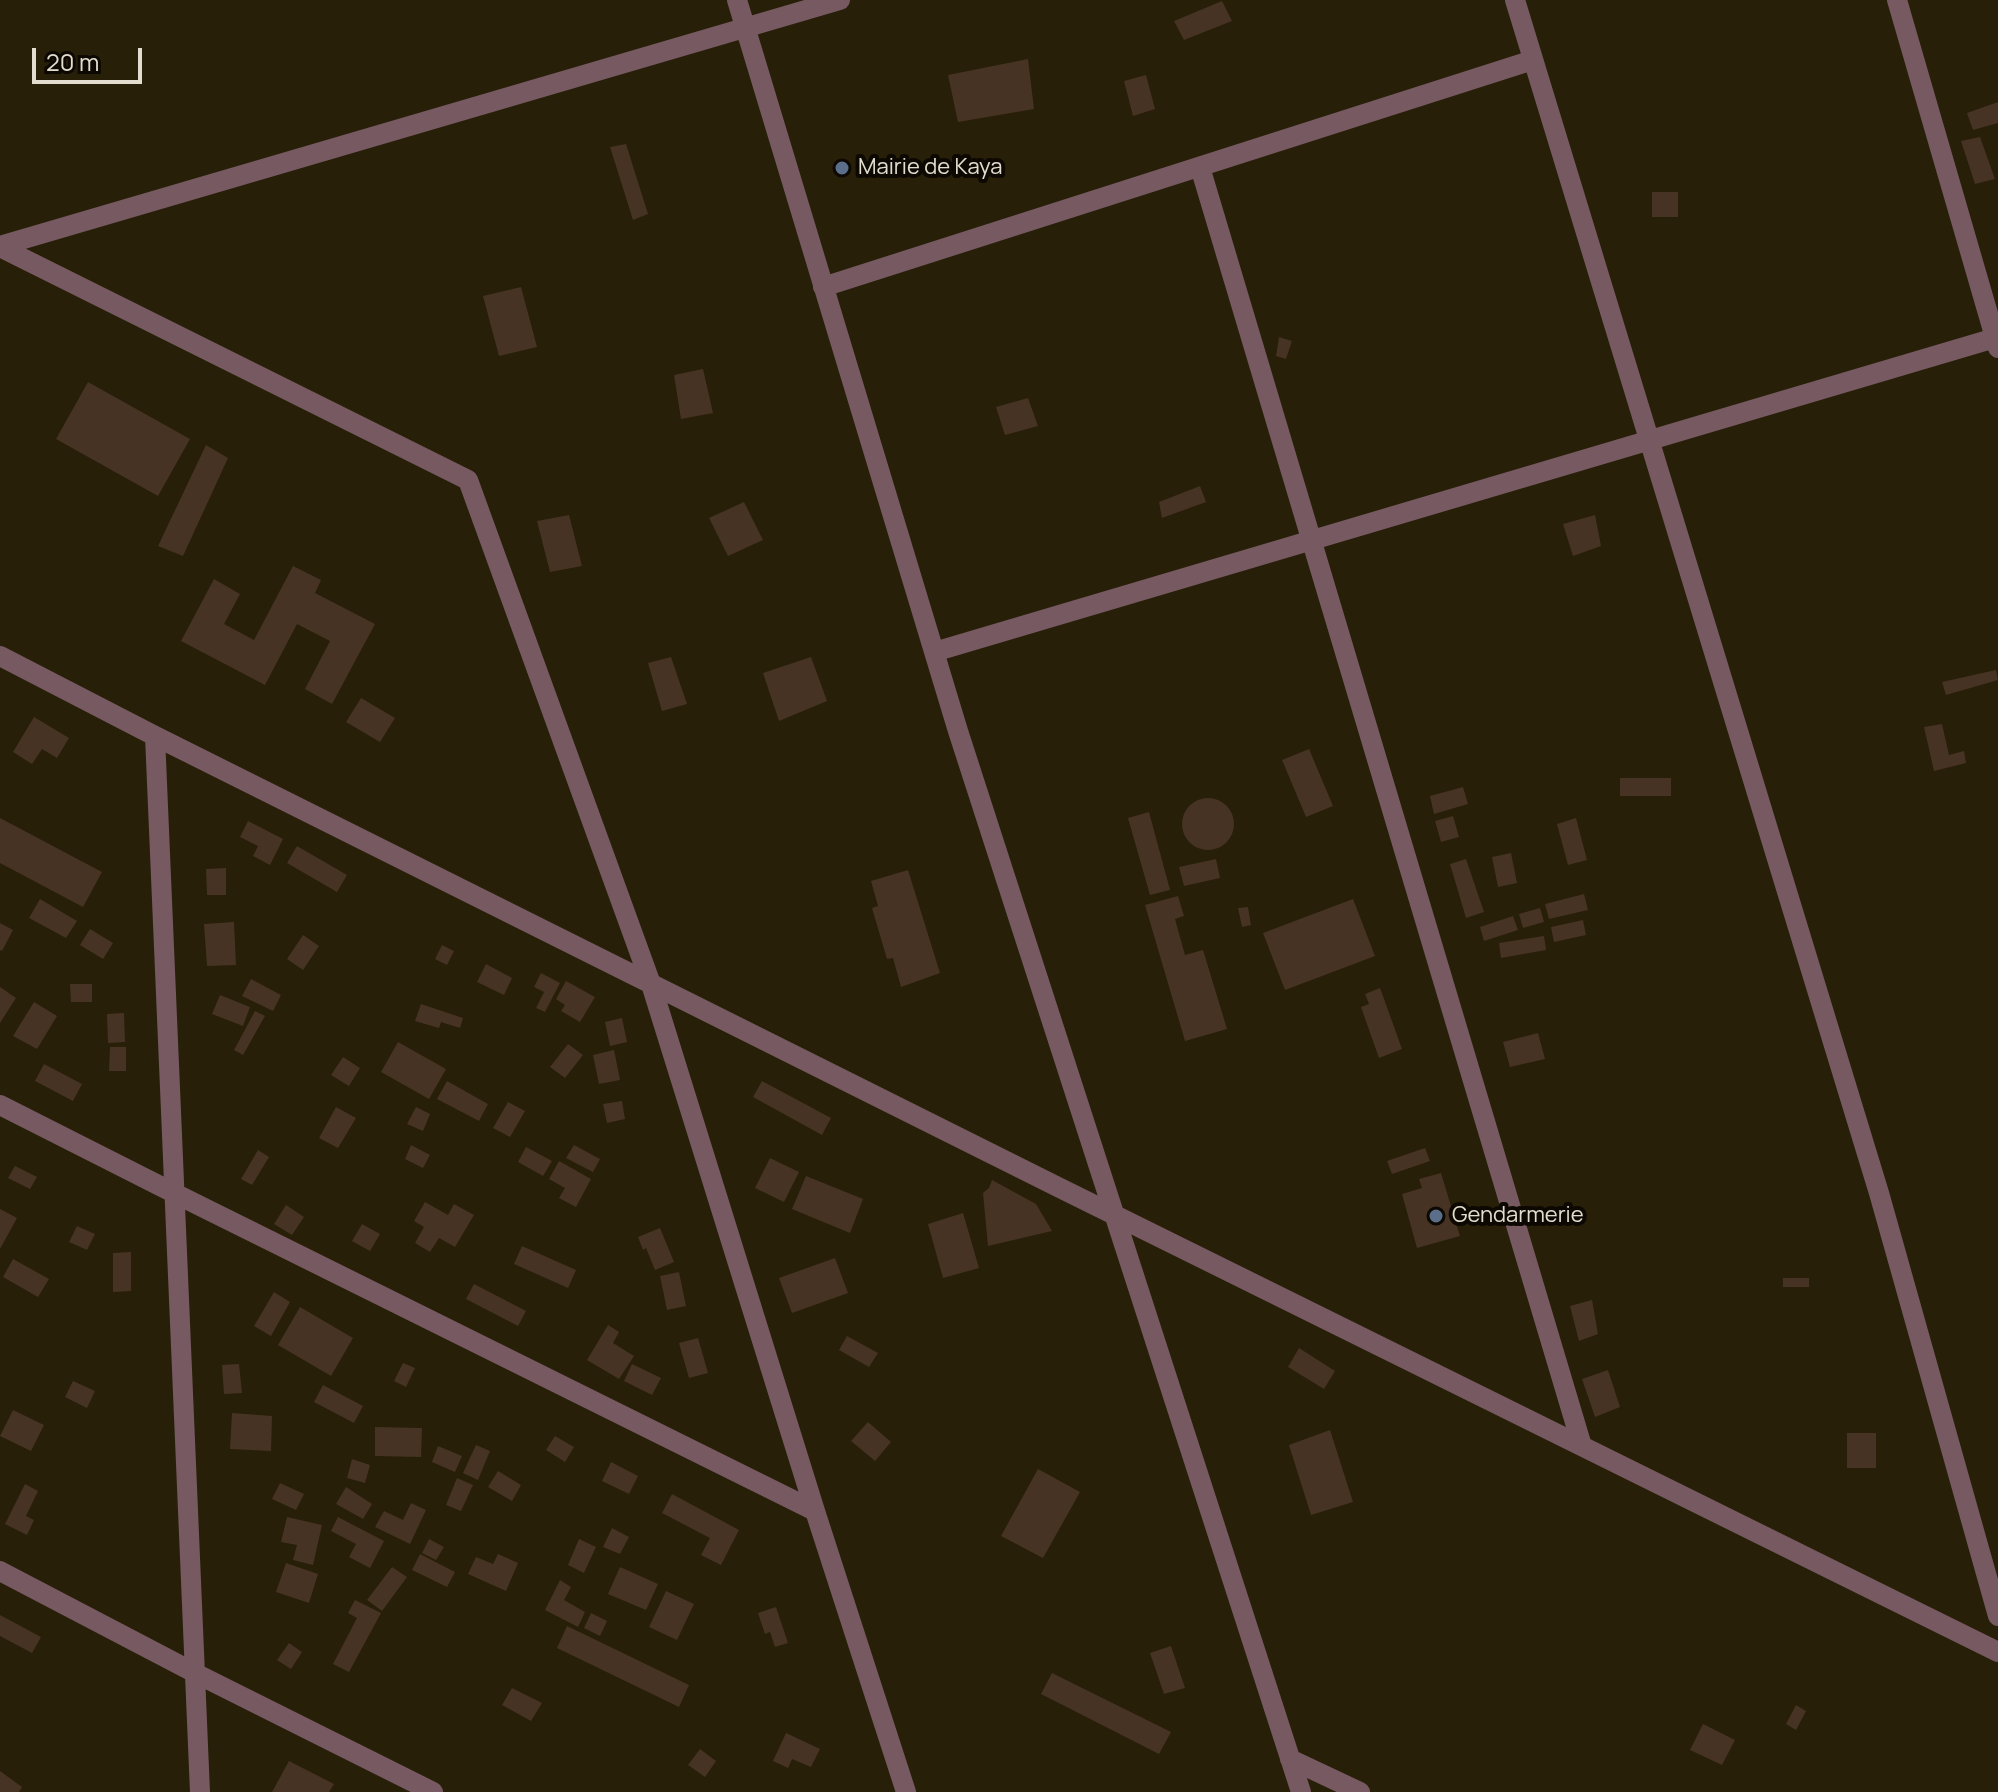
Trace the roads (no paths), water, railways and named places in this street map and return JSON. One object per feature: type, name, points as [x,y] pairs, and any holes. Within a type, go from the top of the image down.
[{"type":"street","points":[[737,0],[968,761],[1301,1792]]},
{"type":"street","points":[[0,246],[840,0]]},
{"type":"street","points":[[1515,0],[1879,1193],[1998,1616]]},
{"type":"street","points":[[934,652],[1649,440],[1997,341],[1897,0]]},
{"type":"street","points":[[823,287],[1533,60]]},
{"type":"street","points":[[1200,167],[1582,1446]]},
{"type":"street","points":[[0,246],[468,480],[651,984],[906,1792]]},
{"type":"street","points":[[0,656],[651,984],[1998,1652]]},
{"type":"street","points":[[155,736],[200,1792]]},
{"type":"street","points":[[0,1105],[815,1511]]},
{"type":"street","points":[[0,1571],[433,1792]]},
{"type":"street","points":[[1290,1759],[1360,1792]]},
{"type":"place","name":"Mairie de Kaya","points":[[842,168]]},
{"type":"place","name":"Gendarmerie","points":[[1436,1216]]}]
